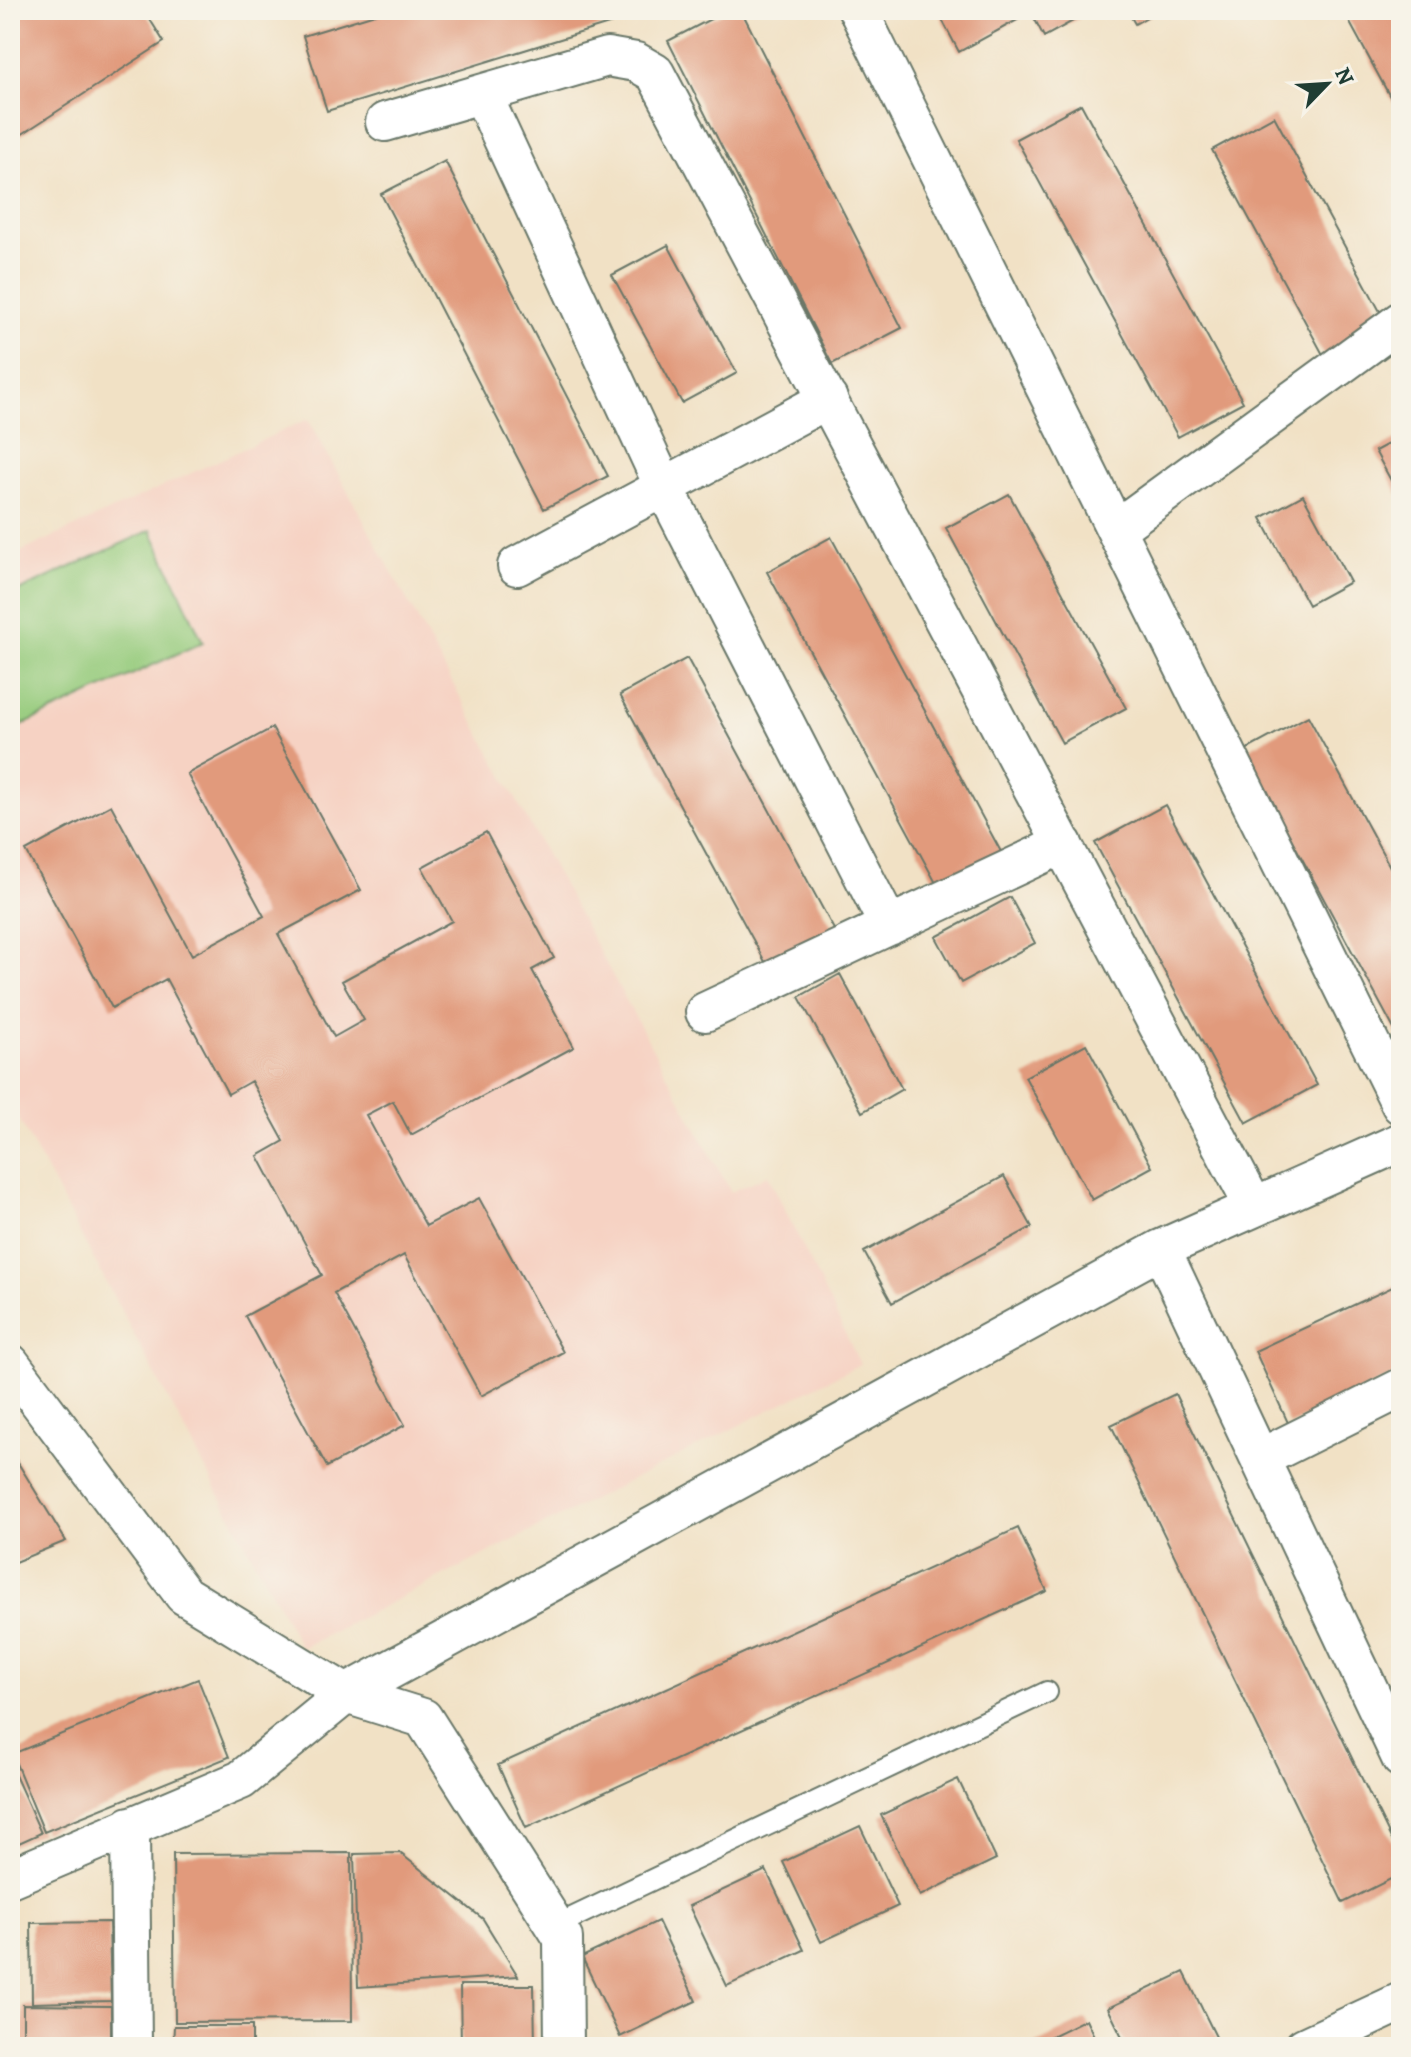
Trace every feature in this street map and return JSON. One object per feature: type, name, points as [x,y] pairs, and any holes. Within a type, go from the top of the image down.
[{"type":"street","points":[[858,10],[1401,1105]]},
{"type":"street","points":[[385,122],[607,57],[636,62],[655,73],[1254,1207]]},
{"type":"street","points":[[482,94],[664,487],[889,926]]},
{"type":"street","points":[[1116,529],[1401,321]]},
{"type":"street","points":[[517,566],[828,399]]},
{"type":"street","points":[[705,1012],[1063,844]]},
{"type":"street","points":[[10,1878],[241,1780],[346,1694],[1161,1249],[1401,1142]]},
{"type":"street","points":[[1161,1249],[1401,1758]]},
{"type":"street","points":[[10,1363],[184,1595],[346,1694],[423,1718],[563,1938],[564,2047]]},
{"type":"street","points":[[1261,1458],[1401,1388]]},
{"type":"street","points":[[130,1826],[132,2047]]},
{"type":"street","points":[[1304,2047],[1401,2002]]},
{"type":"lane","points":[[555,1926],[1047,1692]]},
{"type":"shaded area","points":[[308,419],[731,1192],[768,1175],[860,1364],[301,1648],[10,1102],[10,557]]},
{"type":"green space","points":[[151,530],[203,642],[10,731],[10,595]]},
{"type":"building","points":[[10,10],[144,10],[164,42],[10,142]]},
{"type":"building","points":[[388,10],[651,11],[327,111],[303,36]]},
{"type":"building","points":[[728,10],[741,10],[902,328],[832,364],[668,41]]},
{"type":"building","points":[[937,10],[1014,10],[1019,19],[959,52]]},
{"type":"building","points":[[1030,10],[1093,10],[1044,37]]},
{"type":"building","points":[[1127,10],[1159,10],[1135,24]]},
{"type":"building","points":[[1343,10],[1401,10],[1401,117]]},
{"type":"building","points":[[1081,104],[1243,402],[1178,437],[1016,139]]},
{"type":"building","points":[[1274,116],[1389,328],[1327,362],[1212,150]]},
{"type":"building","points":[[445,161],[608,476],[544,509],[381,194]]},
{"type":"building","points":[[668,245],[737,373],[682,403],[612,275]]},
{"type":"building","points":[[1401,437],[1401,499],[1375,451]]},
{"type":"building","points":[[1009,494],[1126,708],[1062,743],[946,528]]},
{"type":"building","points":[[1303,495],[1350,582],[1308,605],[1261,518]]},
{"type":"building","points":[[831,537],[1006,861],[943,896],[767,572]]},
{"type":"building","points":[[687,658],[837,935],[770,971],[620,695]]},
{"type":"building","points":[[1308,716],[1401,887],[1401,1042],[1244,751]]},
{"type":"building","points":[[272,728],[361,890],[278,934],[334,1037],[364,1020],[342,981],[452,921],[422,867],[486,832],[554,958],[532,970],[574,1047],[411,1135],[393,1101],[366,1115],[426,1226],[479,1198],[563,1352],[481,1396],[404,1255],[334,1293],[405,1425],[327,1467],[245,1316],[322,1275],[258,1156],[284,1141],[251,1081],[228,1094],[166,979],[112,1008],[26,851],[111,805],[192,955],[264,916],[187,774]]},
{"type":"building","points":[[1165,805],[1317,1085],[1246,1123],[1095,843]]},
{"type":"building","points":[[1010,897],[1035,943],[961,983],[936,937]]},
{"type":"building","points":[[840,974],[902,1089],[862,1112],[799,997]]},
{"type":"building","points":[[1086,1044],[1152,1167],[1092,1200],[1025,1077]]},
{"type":"building","points":[[1004,1176],[1032,1227],[892,1303],[864,1252]]},
{"type":"building","points":[[1401,1283],[1401,1372],[1289,1425],[1255,1351]]},
{"type":"building","points":[[1175,1394],[1401,1859],[1401,1874],[1343,1903],[1111,1425]]},
{"type":"building","points":[[10,1450],[66,1541],[10,1564]]},
{"type":"building","points":[[1018,1528],[1047,1591],[526,1828],[498,1765]]},
{"type":"building","points":[[198,1679],[229,1757],[44,1832],[12,1754]]},
{"type":"building","points":[[10,1764],[41,1833],[10,1847]]},
{"type":"building","points":[[958,1779],[996,1859],[920,1896],[881,1815]]},
{"type":"building","points":[[860,1826],[898,1906],[821,1942],[783,1862]]},
{"type":"building","points":[[351,1853],[352,2021],[175,2022],[173,1854]]},
{"type":"building","points":[[400,1853],[483,1919],[518,1976],[358,1987],[354,1854]]},
{"type":"building","points":[[766,1870],[804,1950],[727,1986],[689,1906]]},
{"type":"building","points":[[658,1921],[696,2001],[620,2037],[582,1957]]},
{"type":"building","points":[[109,1922],[111,2001],[32,2003],[31,1923]]},
{"type":"building","points":[[1184,1972],[1221,2047],[1127,2047],[1108,2008]]},
{"type":"building","points":[[460,1985],[534,1985],[535,2047],[461,2047]]},
{"type":"building","points":[[23,2005],[111,2006],[111,2047],[23,2047]]},
{"type":"building","points":[[1086,2019],[1099,2047],[1029,2047]]},
{"type":"building","points":[[174,2026],[252,2026],[252,2047],[173,2047]]}]
